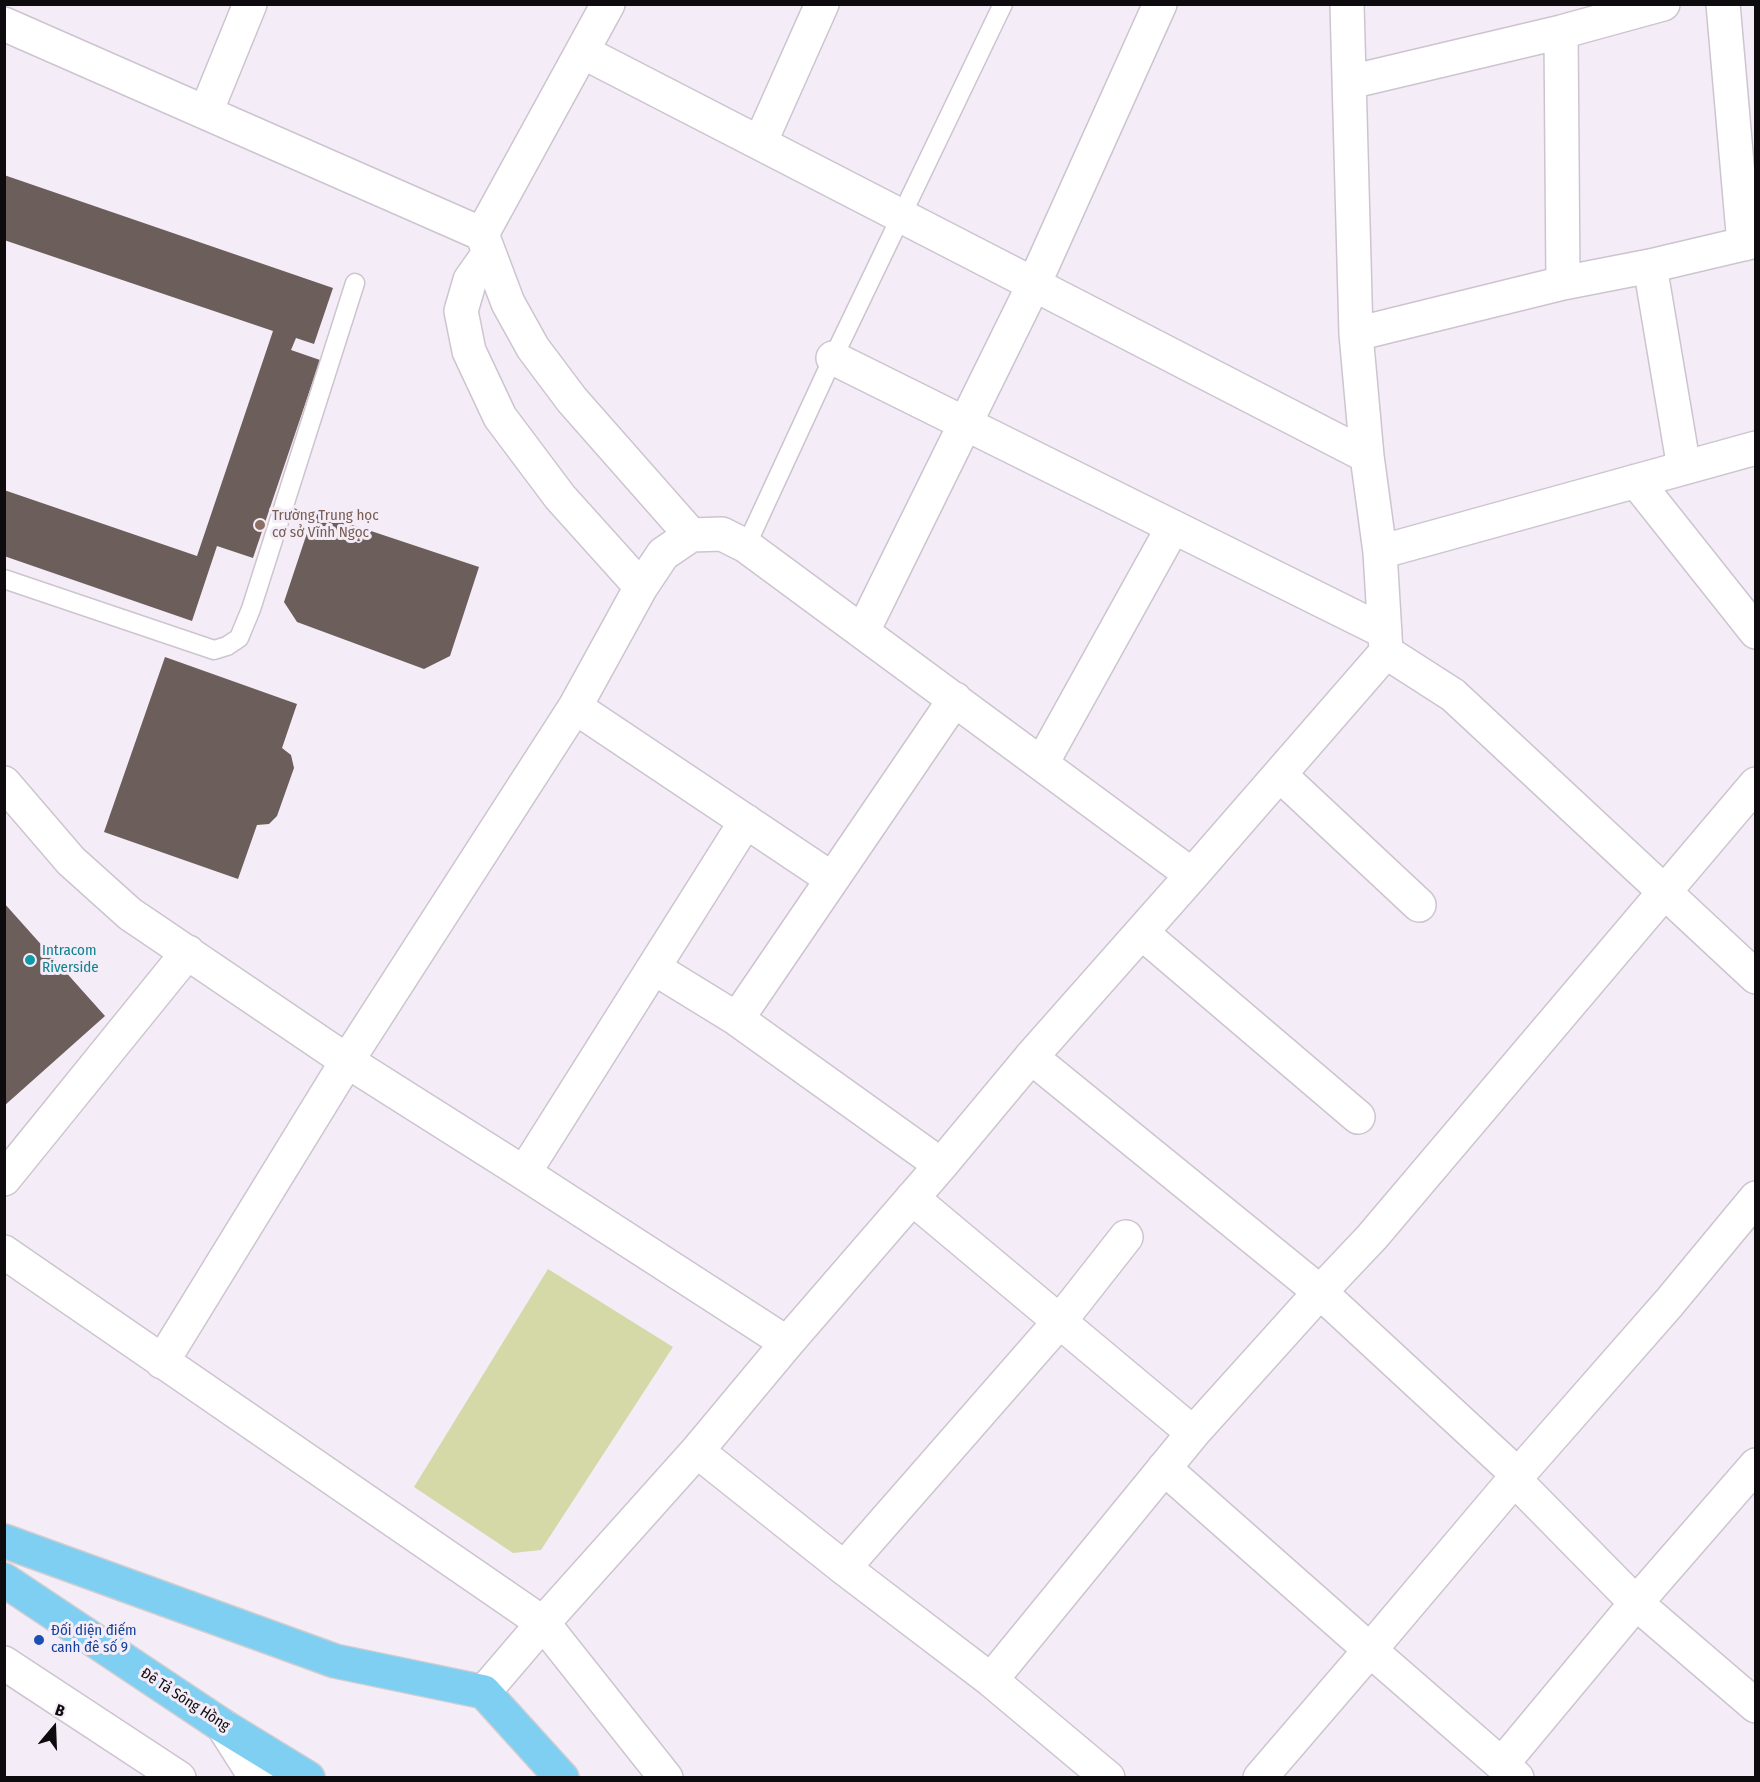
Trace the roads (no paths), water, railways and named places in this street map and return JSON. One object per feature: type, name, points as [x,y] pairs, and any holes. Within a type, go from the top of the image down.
[{"type":"main road","points":[[4,1541],[335,1661],[484,1692],[562,1778]]},
{"type":"main road","name":"Đê Tả Sông Hồng","points":[[4,1580],[223,1726],[308,1778]]},
{"type":"street","points":[[206,112],[250,4]]},
{"type":"street","points":[[608,4],[485,243],[460,311],[469,351],[500,417],[560,497],[641,586]]},
{"type":"street","points":[[760,143],[822,4]]},
{"type":"street","points":[[863,631],[1034,284],[1160,4]]},
{"type":"street","points":[[1350,82],[1561,32],[1663,4]]},
{"type":"street","points":[[1356,334],[1563,283],[1650,266],[1750,242],[1723,4]]},
{"type":"street","points":[[484,1692],[697,1451],[1031,1057],[1280,775],[1386,642],[1380,552],[1367,456],[1356,334],[1350,82],[1338,9]]},
{"type":"street","points":[[4,24],[206,112],[485,243],[508,303],[533,348],[573,400],[691,535]]},
{"type":"street","points":[[1561,32],[1563,283]]},
{"type":"street","points":[[583,52],[1367,456]]},
{"type":"street","points":[[1650,266],[1684,468]]},
{"type":"street","points":[[833,357],[1173,527],[1386,642],[1452,694],[1755,977]]},
{"type":"street","points":[[1380,552],[1755,448]]},
{"type":"street","points":[[1636,481],[1755,632]]},
{"type":"street","points":[[1041,763],[1173,527]]},
{"type":"street","points":[[162,1362],[347,1061],[575,707],[641,586],[663,554],[691,535],[722,534],[746,546],[1192,875]]},
{"type":"street","points":[[737,1019],[955,699]]},
{"type":"street","points":[[575,707],[832,879]]},
{"type":"street","points":[[1280,775],[1419,904]]},
{"type":"street","points":[[4,783],[71,861],[130,914],[347,1061],[787,1343]]},
{"type":"street","points":[[991,1680],[1193,1433],[1372,1238],[1755,784]]},
{"type":"street","points":[[524,1173],[746,821]]},
{"type":"street","points":[[1142,933],[1358,1117]]},
{"type":"street","points":[[4,1179],[188,952]]},
{"type":"street","points":[[654,968],[737,1019],[941,1165]]},
{"type":"street","points":[[1031,1057],[1320,1292],[1516,1477],[1636,1603],[1755,1706]]},
{"type":"street","points":[[912,1198],[1193,1433]]},
{"type":"street","points":[[1260,1778],[1516,1477],[1669,1303],[1755,1198]]},
{"type":"street","points":[[844,1568],[1060,1321],[1126,1237]]},
{"type":"street","points":[[4,1252],[543,1623],[666,1778]]},
{"type":"street","points":[[697,1451],[844,1568],[991,1680],[1108,1778]]},
{"type":"street","points":[[1164,1468],[1510,1771],[1636,1603],[1755,1465]]},
{"type":"street","points":[[4,1663],[179,1778]]},
{"type":"street","points":[[223,1726],[256,1778]]},
{"type":"lane","points":[[746,546],[833,357],[1003,4]]},
{"type":"lane","points":[[4,579],[214,650],[227,646],[239,638],[251,609],[355,283]]},
{"type":"place","name":"Trường Trung học cơ sở Vĩnh Ngọc","points":[[260,525]]},
{"type":"place","name":"Intracom Riverside","points":[[30,960]]},
{"type":"place","name":"Đối diện điếm canh đê số 9","points":[[39,1640]]}]
